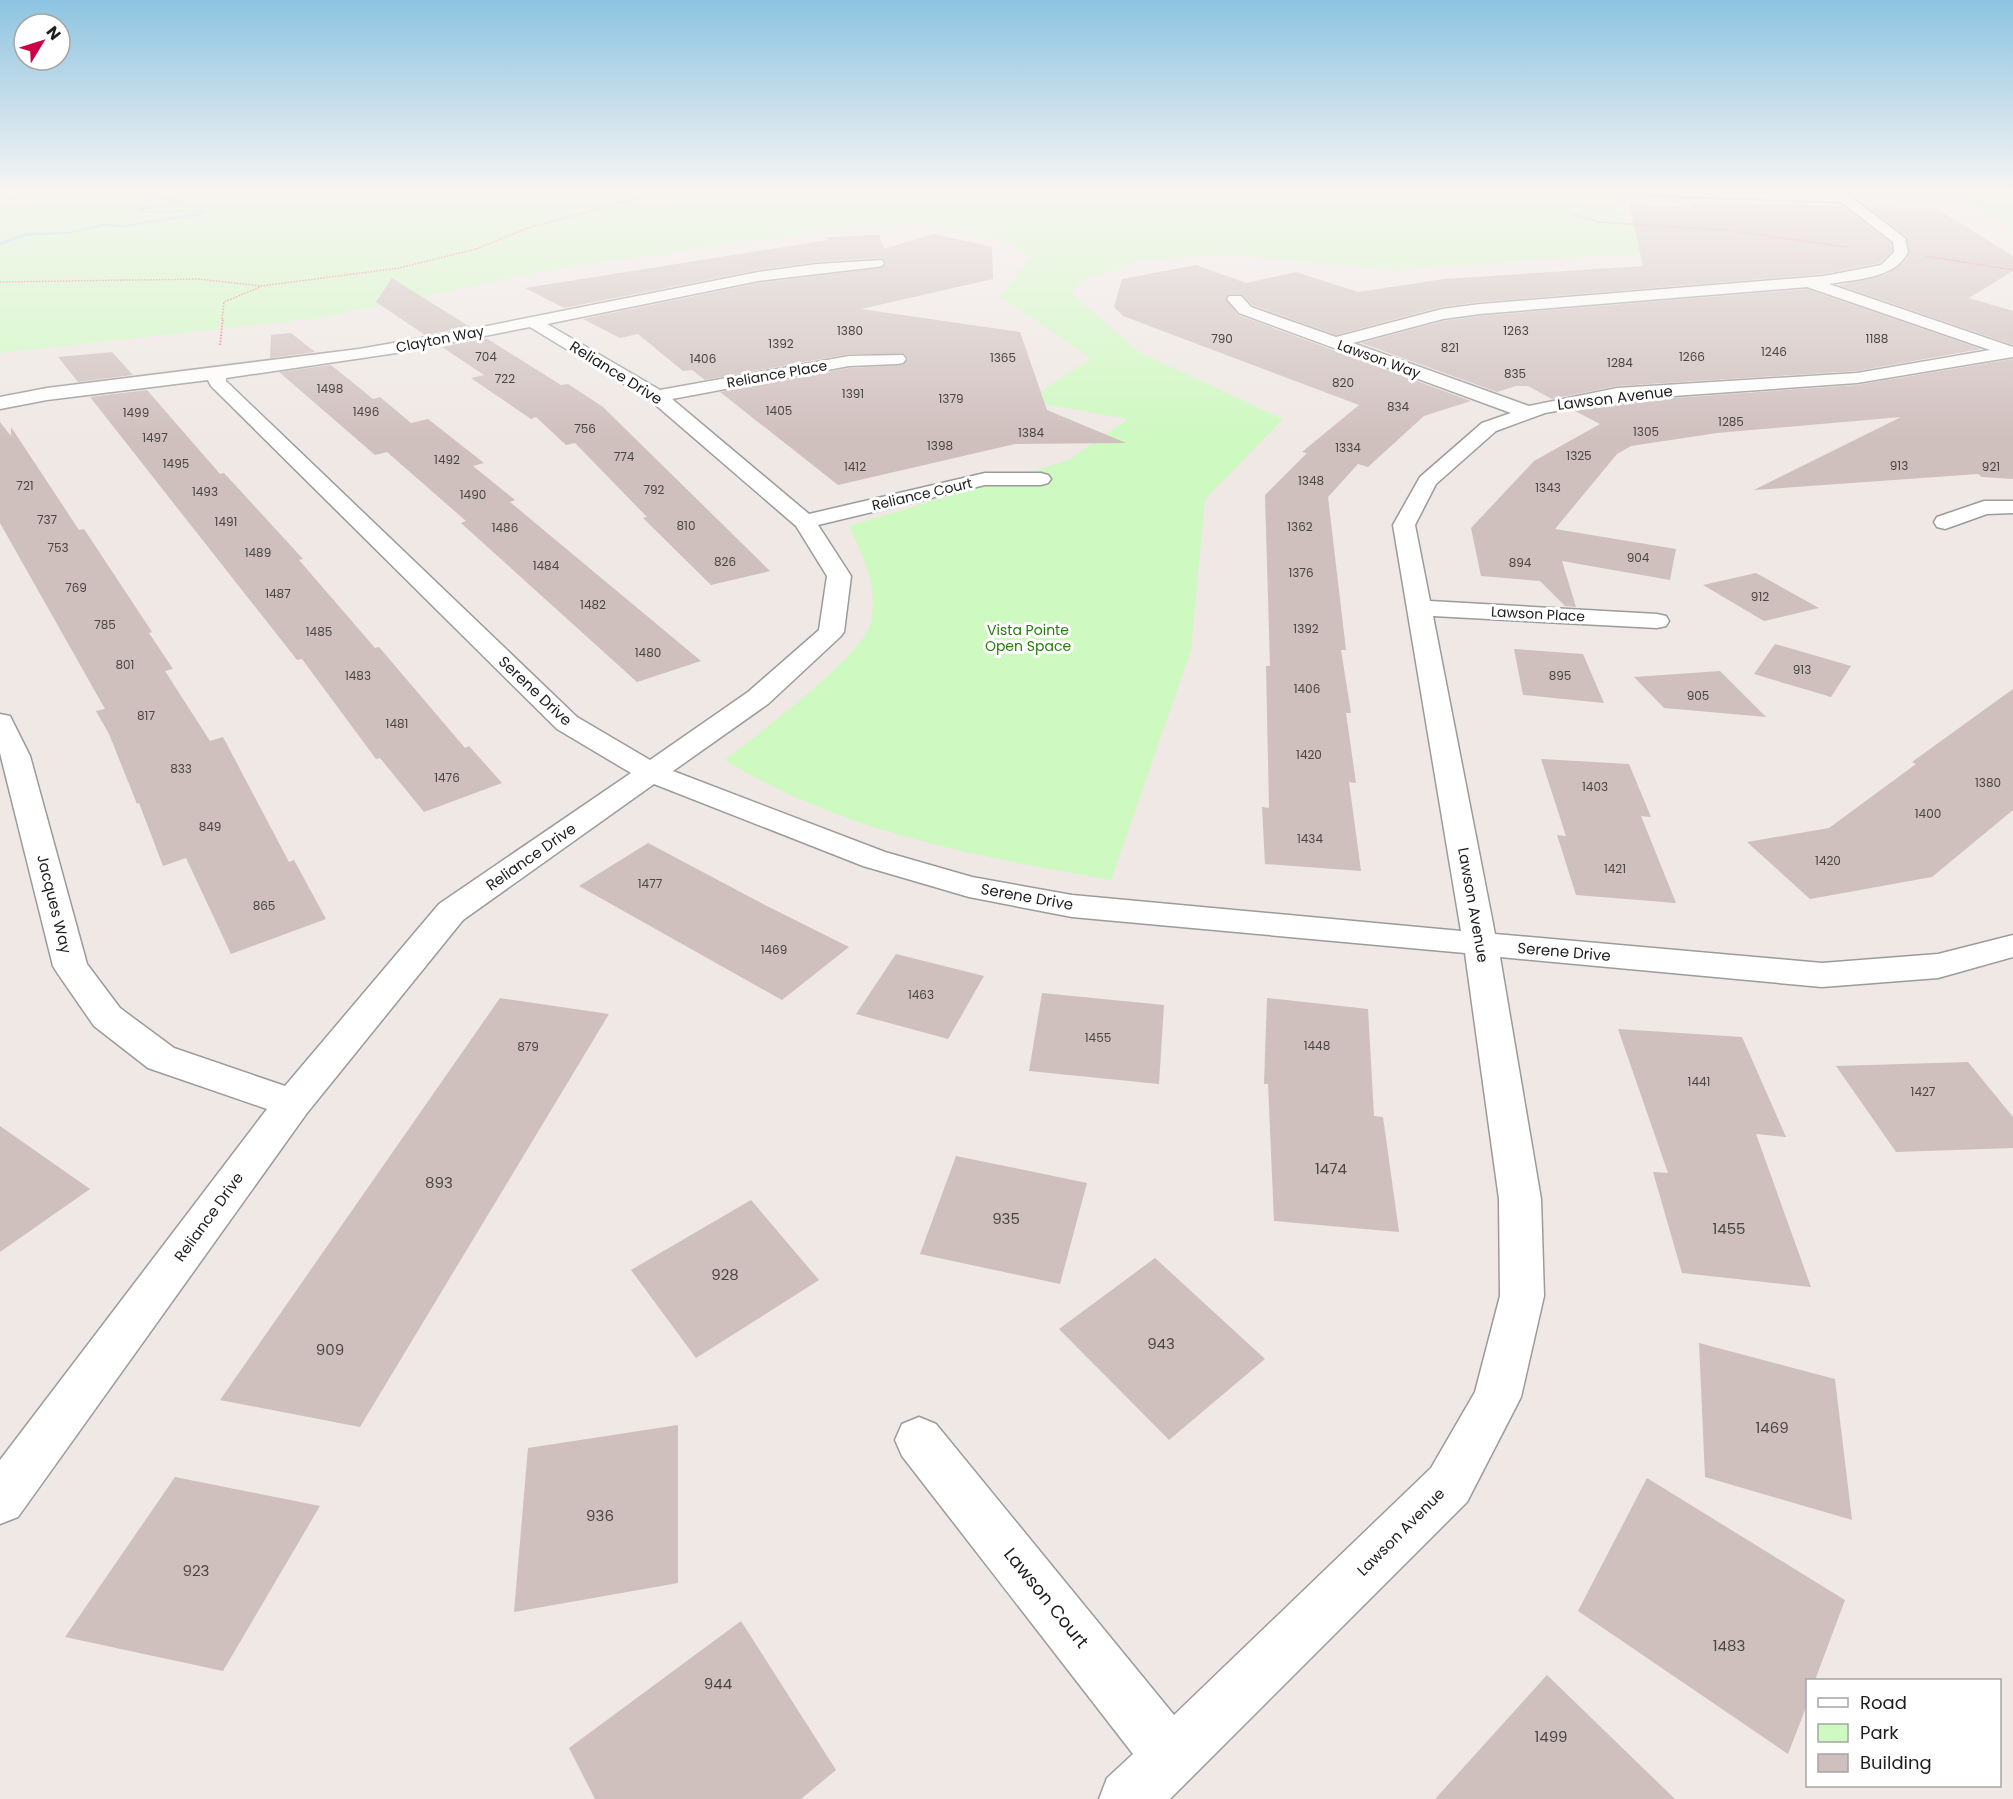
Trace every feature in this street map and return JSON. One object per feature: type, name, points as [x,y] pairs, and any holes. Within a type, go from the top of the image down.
[{"type":"street","name":"Clayton Way","points":[[0,403],[218,364],[404,347],[612,303],[779,275]]},
{"type":"street","points":[[1334,343],[1442,314],[1808,283],[1850,275]]},
{"type":"street","points":[[1808,283],[2012,352]]},
{"type":"street","name":"Lawson Way","points":[[1235,299],[1245,310],[1527,412]]},
{"type":"street","name":"Reliance Drive","points":[[0,1500],[292,1103],[451,912],[758,698],[831,632],[839,576],[805,522],[657,396],[531,321]]},
{"type":"street","name":"Lawson Avenue","points":[[1128,1799],[1449,1485],[1497,1397],[1522,1296],[1520,1199],[1480,944],[1404,525],[1427,481],[1489,427],[1527,412],[1565,402],[1617,394],[1857,378],[2012,352]]},
{"type":"street","name":"Reliance Place","points":[[657,396],[849,361],[897,359]]},
{"type":"street","name":"Serene Drive","points":[[218,364],[218,382],[567,723],[651,773],[874,859],[969,887],[1072,906],[1822,975],[1938,966],[2013,946]]},
{"type":"street","name":"Reliance Court","points":[[805,522],[985,479],[1041,479]]},
{"type":"street","points":[[1945,522],[1984,508],[2013,507]]},
{"type":"street","name":"Lawson Place","points":[[1419,608],[1657,621]]},
{"type":"street","name":"Jacques Way","points":[[0,722],[16,756],[70,966],[108,1017],[161,1058],[292,1103]]},
{"type":"street","name":"Lawson Court","points":[[919,1440],[1172,1758]]},
{"type":"path","points":[[218,364],[224,302],[261,286],[346,275]]},
{"type":"path","points":[[0,282],[90,278],[218,279],[242,281],[261,286]]},
{"type":"path","points":[[0,286],[6,281]]},
{"type":"green space","name":"Vista Pointe Open Space","points":[[0,275],[527,275],[320,318],[0,353]]},
{"type":"green space","name":"Vista Pointe Open Space","points":[[1017,275],[1100,275],[1082,281],[1071,293],[1139,352],[1283,419],[1205,499],[1191,650],[1111,880],[961,851],[863,824],[769,785],[725,760],[807,695],[850,654],[864,636],[871,622],[873,596],[868,572],[849,526],[1069,460],[1128,419],[1026,401],[1091,358],[1000,297]]},
{"type":"building","points":[[607,275],[733,275],[564,308],[525,288]]},
{"type":"building","points":[[825,275],[993,275],[993,279],[861,309],[1020,332],[1047,410],[1126,443],[1015,444],[838,485],[720,392],[849,368],[903,365],[908,359],[905,354],[849,354],[705,380],[692,370],[683,371],[638,334],[620,338],[583,319],[758,283]]},
{"type":"building","points":[[1143,275],[1224,275],[1246,283],[1283,275],[1305,275],[1358,292],[1444,279],[1506,275],[1812,275],[1480,302],[1441,307],[1336,335],[1252,305],[1241,294],[1229,294],[1225,298],[1238,315],[1471,401],[1424,416],[1368,467],[1358,464],[1328,497],[1346,650],[1341,650],[1351,713],[1346,713],[1356,783],[1349,782],[1361,871],[1265,864],[1262,807],[1269,808],[1266,666],[1270,666],[1265,495],[1307,453],[1302,452],[1359,405],[1123,316],[1114,307],[1122,279]]},
{"type":"building","points":[[1885,275],[2007,275],[1969,298],[2013,311],[2013,345],[1838,285]]},
{"type":"building","points":[[392,278],[470,327],[425,335],[376,302]]},
{"type":"building","points":[[1807,289],[1981,349],[1857,371],[1617,386],[1552,399],[1528,386],[1516,386],[1497,392],[1361,343],[1443,321],[1480,316]]},
{"type":"building","points":[[291,333],[315,352],[270,358],[271,335]]},
{"type":"building","points":[[486,338],[561,385],[568,384],[603,407],[770,571],[711,585],[643,518],[647,517],[575,443],[566,445],[536,417],[531,419],[471,378],[484,375],[442,347]]},
{"type":"building","points":[[112,352],[133,375],[78,382],[58,357]]},
{"type":"building","points":[[2013,359],[2013,479],[1982,477],[1978,474],[1754,490],[1901,417],[1717,433],[1631,446],[1617,454],[1555,529],[1676,549],[1670,580],[1562,561],[1576,607],[1565,606],[1540,581],[1481,576],[1471,528],[1534,461],[1600,424],[1573,410],[1617,402],[1857,385]]},
{"type":"building","points":[[331,365],[373,399],[380,397],[411,423],[428,419],[484,463],[473,466],[515,500],[510,502],[701,661],[637,682],[461,523],[466,521],[387,452],[375,455],[279,372]]},
{"type":"building","points":[[147,390],[220,474],[224,473],[303,559],[299,560],[375,648],[379,647],[465,748],[469,746],[502,783],[424,812],[380,758],[376,759],[302,659],[297,660],[90,397]]},
{"type":"building","points":[[0,422],[11,436],[11,427],[79,530],[84,529],[152,632],[149,633],[173,669],[165,671],[210,741],[223,737],[289,862],[294,860],[326,919],[231,954],[186,858],[163,866],[139,803],[137,804],[109,734],[96,711],[105,709],[0,523]]},
{"type":"building","points":[[1756,573],[1819,608],[1764,621],[1703,585]]},
{"type":"building","points":[[1775,644],[1851,666],[1831,697],[1754,674]]},
{"type":"building","points":[[1514,649],[1583,654],[1604,703],[1523,695]]},
{"type":"building","points":[[1720,671],[1766,717],[1664,708],[1634,677]]},
{"type":"building","points":[[2013,689],[2013,810],[1932,877],[1810,899],[1747,842],[1829,828],[1916,764],[1912,762]]},
{"type":"building","points":[[1541,759],[1629,764],[1651,817],[1641,816],[1676,903],[1576,895],[1557,835],[1566,836]]},
{"type":"building","points":[[648,843],[849,947],[782,1000],[579,886]]},
{"type":"building","points":[[896,954],[984,976],[948,1039],[856,1014]]},
{"type":"building","points":[[1042,993],[1164,1005],[1159,1084],[1029,1071]]},
{"type":"building","points":[[500,998],[609,1014],[360,1427],[220,1400]]},
{"type":"building","points":[[1267,998],[1368,1009],[1374,1116],[1383,1117],[1399,1232],[1274,1221],[1268,1084],[1264,1084]]},
{"type":"building","points":[[1618,1029],[1742,1037],[1786,1137],[1756,1134],[1811,1287],[1682,1273],[1653,1172],[1668,1173]]},
{"type":"building","points":[[1968,1062],[2013,1117],[2013,1148],[1896,1152],[1836,1066]]},
{"type":"building","points":[[0,1126],[90,1189],[0,1252]]},
{"type":"building","points":[[956,1156],[1087,1183],[1060,1284],[920,1254]]},
{"type":"building","points":[[751,1200],[819,1280],[696,1358],[631,1270]]},
{"type":"building","points":[[1155,1258],[1265,1359],[1169,1440],[1059,1329]]},
{"type":"building","points":[[1699,1343],[1835,1379],[1852,1520],[1705,1477]]},
{"type":"building","points":[[678,1425],[678,1583],[514,1612],[528,1448]]},
{"type":"building","points":[[175,1477],[320,1506],[223,1671],[65,1637]]},
{"type":"building","points":[[1647,1478],[1845,1600],[1815,1679],[1806,1679],[1806,1707],[1788,1754],[1578,1611]]},
{"type":"building","points":[[741,1621],[836,1770],[801,1799],[595,1799],[569,1748]]},
{"type":"building","points":[[1547,1675],[1675,1799],[1435,1799]]}]
